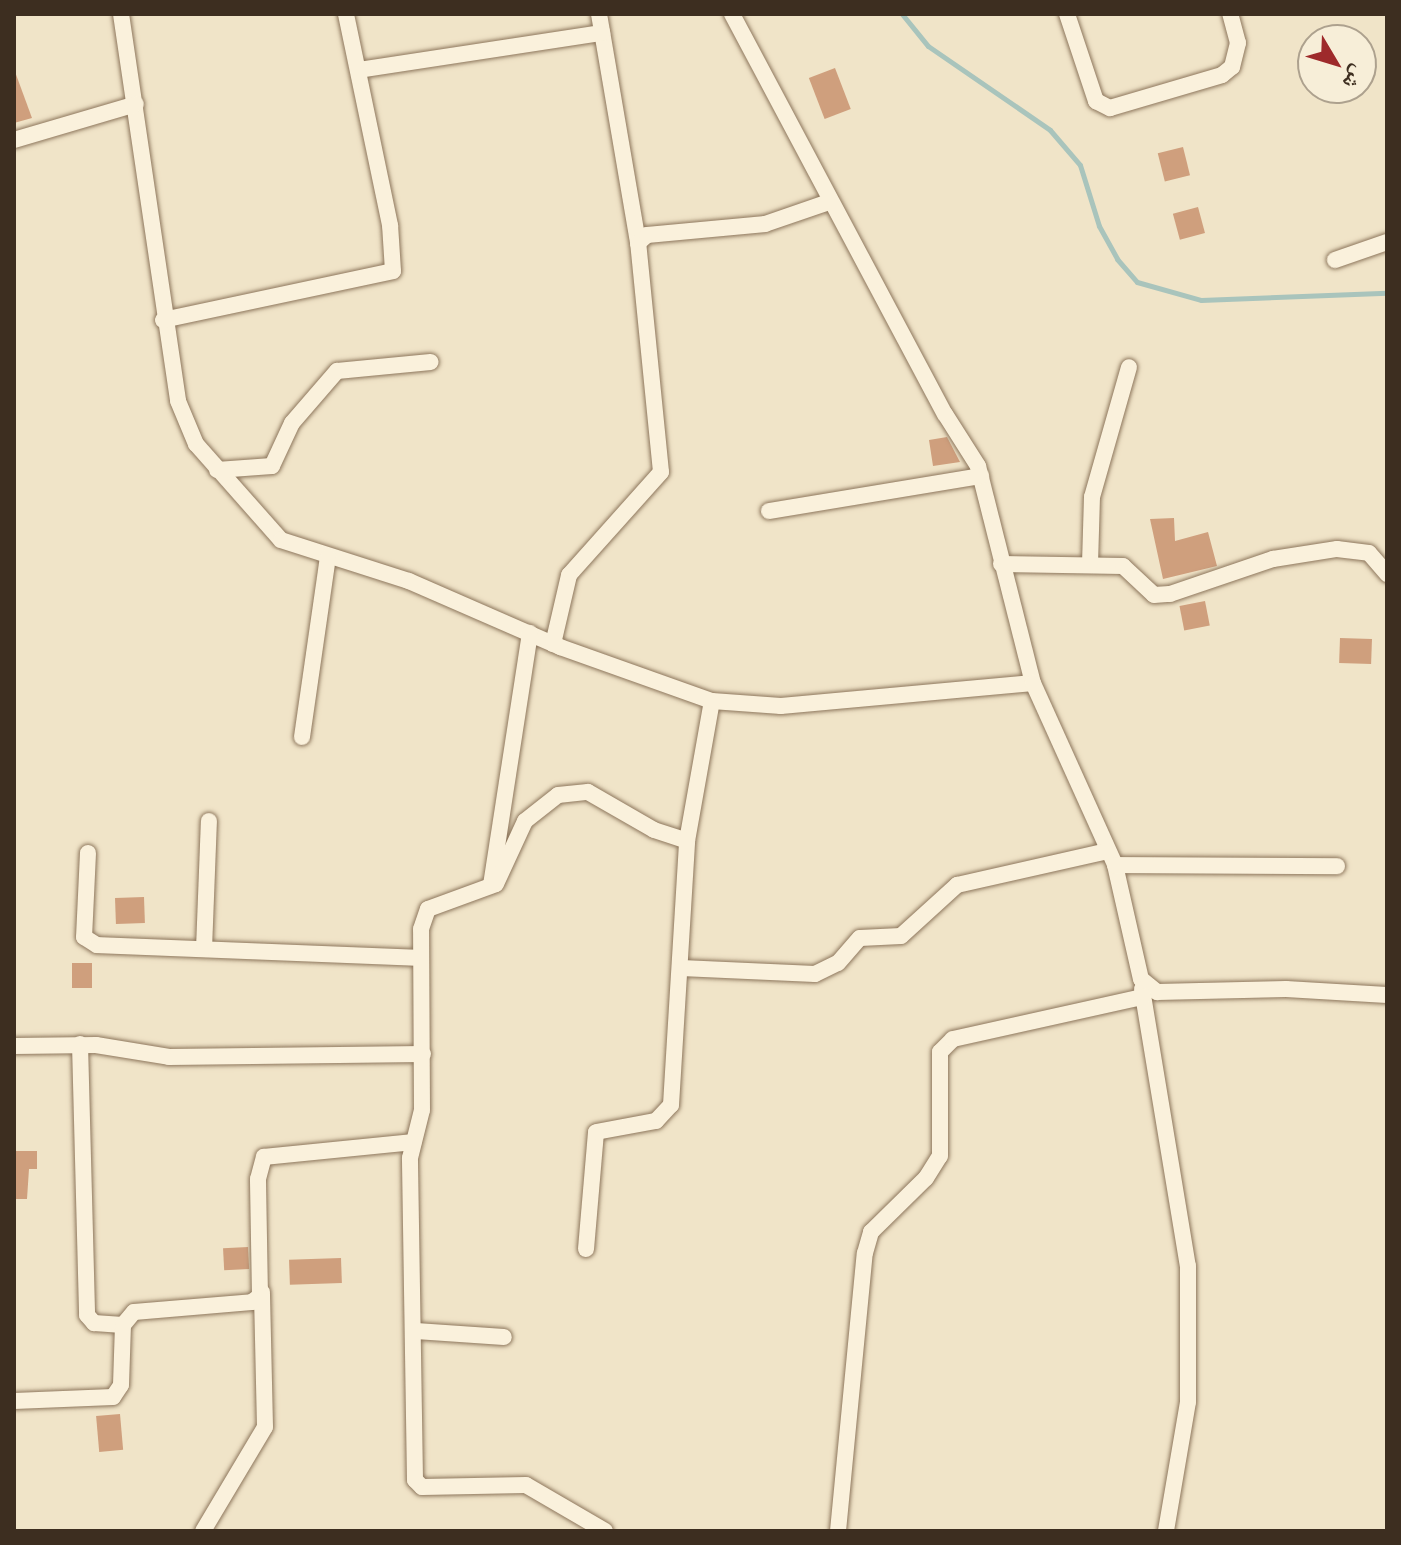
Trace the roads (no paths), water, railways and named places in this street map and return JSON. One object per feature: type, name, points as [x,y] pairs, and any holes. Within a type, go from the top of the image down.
[{"type":"street","points":[[121,14],[136,104],[163,320],[186,425],[217,470],[281,540],[409,581],[553,644],[712,701],[781,706],[1033,683]]},
{"type":"street","points":[[163,320],[393,271],[390,225],[346,14]]},
{"type":"street","points":[[553,644],[569,575],[661,472],[638,243],[599,14]]},
{"type":"street","points":[[732,14],[829,202],[981,476],[1033,683],[1111,858],[1141,979],[1188,1266],[1188,1402],[1166,1531]]},
{"type":"street","points":[[1067,14],[1096,101],[1110,108],[1222,75],[1237,53],[1230,14]]},
{"type":"street","points":[[359,70],[602,33]]},
{"type":"street","points":[[14,140],[136,104]]},
{"type":"street","points":[[638,243],[647,235],[765,224],[829,202]]},
{"type":"street","points":[[1335,260],[1387,242]]},
{"type":"street","points":[[217,470],[272,466],[292,423],[337,371],[431,362]]},
{"type":"street","points":[[1090,564],[1092,497],[1129,367]]},
{"type":"street","points":[[769,511],[981,476]]},
{"type":"street","points":[[1001,564],[1123,566],[1154,595],[1170,594],[1273,559],[1337,549],[1369,553],[1387,574]]},
{"type":"street","points":[[302,737],[328,557]]},
{"type":"street","points":[[491,886],[530,633]]},
{"type":"street","points":[[586,1249],[596,1132],[656,1121],[671,1105],[687,841],[712,701]]},
{"type":"street","points":[[605,1531],[526,1485],[417,1485],[413,1142],[422,1110],[423,915],[428,909],[491,886],[501,877],[525,821],[541,805],[575,791],[588,792],[654,830],[687,841]]},
{"type":"street","points":[[204,949],[209,821]]},
{"type":"street","points":[[88,853],[84,937],[89,942],[421,958]]},
{"type":"street","points":[[681,968],[815,974],[838,963],[860,938],[901,936],[957,885],[1111,858],[1337,866]]},
{"type":"street","points":[[1141,979],[1157,992],[1286,989],[1387,995]]},
{"type":"street","points":[[838,1531],[865,1253],[871,1232],[926,1178],[940,1156],[940,1052],[953,1039],[1143,997]]},
{"type":"street","points":[[14,1046],[80,1044],[169,1057],[423,1054]]},
{"type":"street","points":[[80,1044],[87,1315],[94,1323],[123,1325]]},
{"type":"street","points":[[203,1531],[265,1427],[258,1179],[264,1157],[413,1142]]},
{"type":"street","points":[[14,1401],[113,1397],[121,1385],[123,1325],[138,1310],[252,1302],[262,1292]]},
{"type":"street","points":[[416,1331],[504,1337]]},
{"type":"waterway","points":[[902,14],[928,46],[1050,130],[1080,165],[1099,226],[1117,259],[1137,282],[1201,300],[1387,293]]}]
